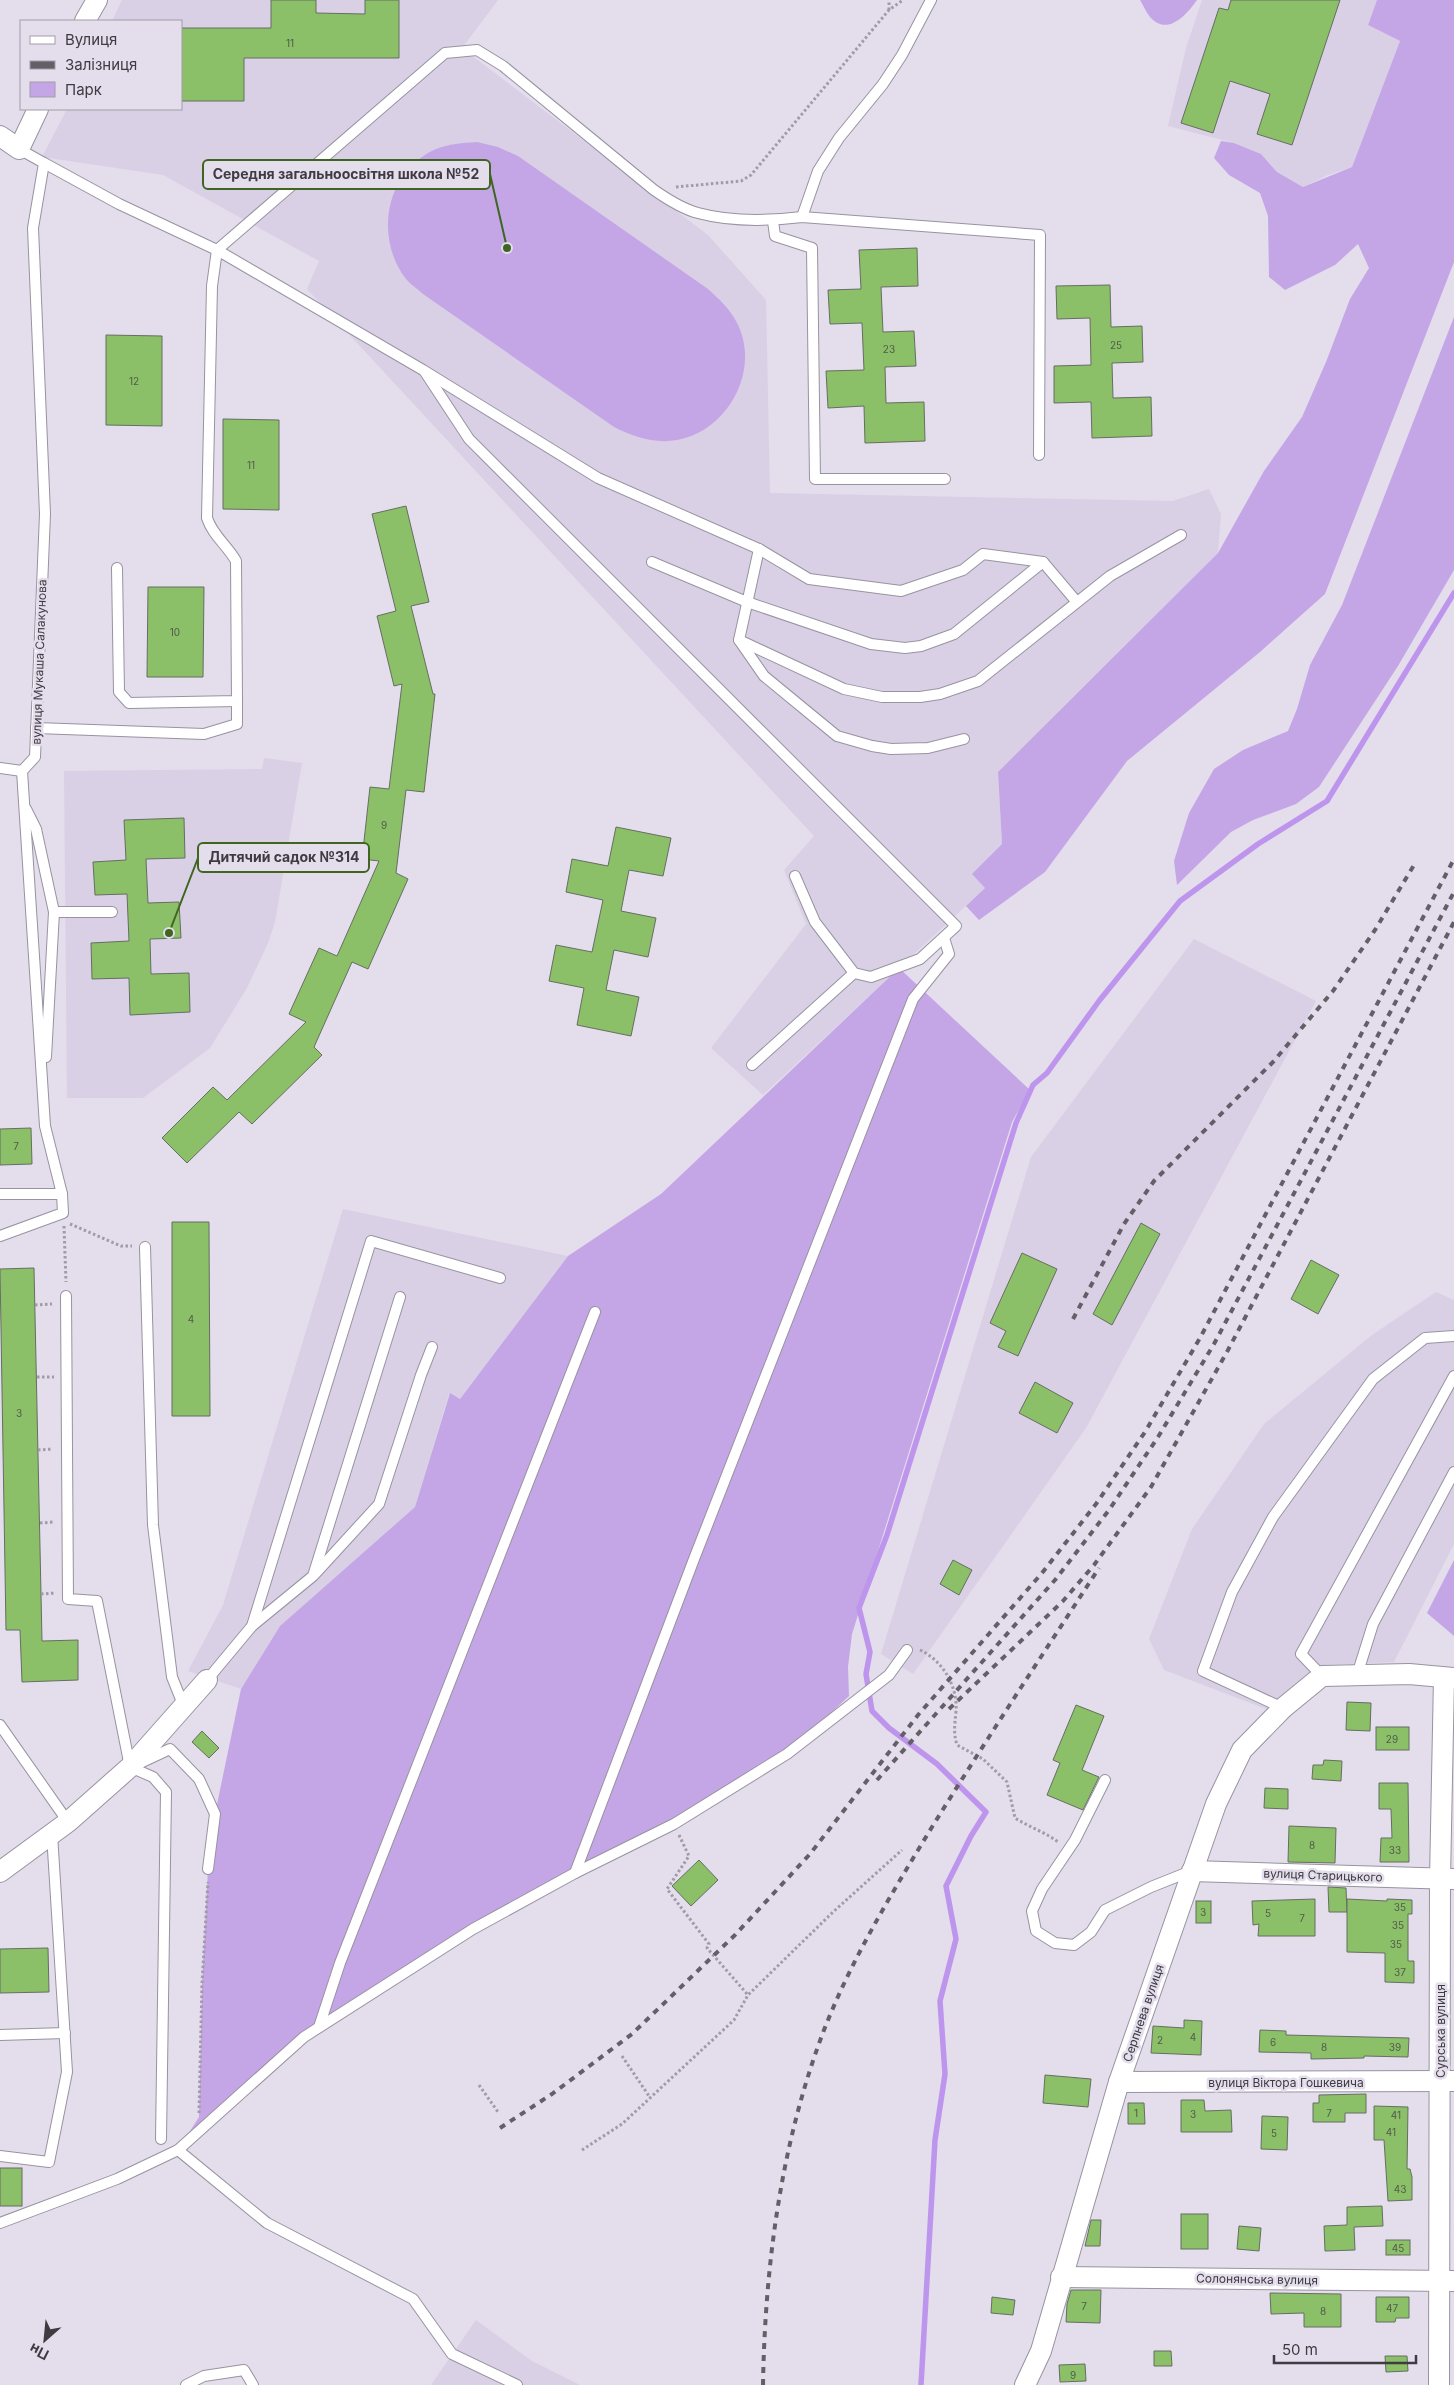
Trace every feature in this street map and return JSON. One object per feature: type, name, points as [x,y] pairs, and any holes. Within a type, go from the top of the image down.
[{"type":"street","points":[[86,20],[97,0]]},
{"type":"street","points":[[0,136],[19,149],[38,110]]},
{"type":"street","points":[[1322,1676],[1409,1674],[1449,1678]]},
{"type":"street","name":"Серпнева вулиця","points":[[1024,2385],[1041,2351],[1119,2082],[1216,1804],[1242,1750],[1284,1708],[1322,1676]]},
{"type":"street","name":"Сурська вулиця","points":[[1439,2385],[1446,2281],[1449,1678]]},
{"type":"street","points":[[0,1872],[60,1828],[130,1767],[207,1680]]},
{"type":"street","name":"вулиця Старицького","points":[[1192,1871],[1447,1879]]},
{"type":"street","name":"вулиця Віктора Гошкевича","points":[[1119,2082],[1447,2081]]},
{"type":"street","name":"Солонянська вулиця","points":[[1061,2277],[1446,2281]]},
{"type":"lane","points":[[802,217],[818,171],[839,138],[883,84],[902,55],[930,0]]},
{"type":"lane","points":[[36,728],[204,734],[237,724],[236,561],[230,550],[211,530],[207,518],[212,286],[217,250],[445,53],[477,50],[503,66],[654,190],[674,203],[697,213],[773,221],[802,217],[1040,235],[1039,455]]},
{"type":"lane","points":[[19,149],[118,204],[217,250],[423,370],[598,478],[759,549],[809,579],[901,591],[963,570],[983,554],[1043,562],[1076,601]]},
{"type":"lane","name":"вулиця Мукаша Салакунова","points":[[22,771],[35,757],[45,514],[33,228],[44,163]]},
{"type":"lane","points":[[773,221],[775,236],[812,248],[815,479],[945,479]]},
{"type":"lane","points":[[423,370],[469,439],[956,926],[920,960],[871,977],[854,973],[815,922],[795,876]]},
{"type":"lane","points":[[739,640],[844,689],[882,697],[920,697],[947,692],[978,681],[1076,601],[1110,576],[1180,535]]},
{"type":"lane","points":[[759,549],[739,640],[764,676],[837,736],[890,749],[928,748],[964,739]]},
{"type":"lane","points":[[652,562],[747,602],[888,648],[922,646],[954,634],[1043,562]]},
{"type":"lane","points":[[117,568],[119,692],[129,703],[237,701]]},
{"type":"lane","points":[[0,768],[22,771],[45,1126],[62,1194],[63,1213],[0,1236]]},
{"type":"lane","points":[[24,806],[36,829],[54,912],[44,1103]]},
{"type":"lane","points":[[54,912],[112,912]]},
{"type":"lane","points":[[575,1873],[697,1550],[913,999],[949,954],[944,938]]},
{"type":"lane","points":[[752,1065],[854,973]]},
{"type":"lane","points":[[0,1194],[62,1194]]},
{"type":"lane","points":[[252,1626],[371,1241],[500,1278]]},
{"type":"lane","points":[[145,1247],[153,1525],[172,1677],[184,1707]]},
{"type":"lane","points":[[66,1296],[68,1600],[97,1601],[130,1767]]},
{"type":"lane","points":[[313,1576],[400,1297]]},
{"type":"lane","points":[[319,2027],[340,1963],[596,1312]]},
{"type":"lane","points":[[1284,1708],[1203,1672],[1232,1592],[1273,1517],[1373,1378],[1425,1338],[1454,1336]]},
{"type":"lane","points":[[207,1680],[252,1626],[313,1576],[379,1504],[432,1347]]},
{"type":"lane","points":[[1322,1676],[1301,1654],[1454,1376]]},
{"type":"lane","points":[[1357,1675],[1374,1624],[1454,1472]]},
{"type":"lane","points":[[0,2224],[117,2180],[178,2150],[304,2037],[474,1929],[575,1873],[674,1824],[787,1754],[889,1675],[907,1650]]},
{"type":"lane","points":[[0,1725],[60,1828],[67,2072],[49,2162],[0,2156]]},
{"type":"lane","points":[[130,1767],[170,1749],[198,1779],[215,1814],[208,1868]]},
{"type":"lane","points":[[130,1767],[153,1777],[166,1792],[160,2139]]},
{"type":"lane","points":[[1105,1780],[1068,1850],[1042,1889],[1032,1911],[1036,1931],[1055,1943],[1074,1945],[1091,1932],[1106,1910],[1152,1887],[1192,1871]]},
{"type":"lane","points":[[0,2035],[65,2033]]},
{"type":"lane","points":[[178,2150],[267,2223],[413,2299],[452,2354],[517,2385]]},
{"type":"lane","points":[[186,2385],[204,2376],[244,2370],[253,2385]]},
{"type":"path","points":[[889,0],[889,10]]},
{"type":"path","points":[[654,190],[741,181],[751,175],[889,10],[903,0]]},
{"type":"path","points":[[66,1296],[63,1222],[121,1246],[145,1247]]},
{"type":"path","points":[[907,1650],[919,1650],[932,1655],[940,1663],[952,1684],[956,1710],[953,1732],[957,1745],[983,1759],[1007,1782],[1015,1818],[1049,1835],[1068,1850]]},
{"type":"path","points":[[674,1824],[689,1856],[667,1889],[709,1944],[707,1948],[748,1995]]},
{"type":"path","points":[[582,2150],[622,2124],[649,2096],[734,2020],[748,1995],[833,1912],[902,1850]]},
{"type":"path","points":[[199,2117],[202,1984],[208,1868]]},
{"type":"path","points":[[622,2056],[649,2096]]},
{"type":"path","points":[[479,2085],[498,2112]]},
{"type":"shaded area","points":[[122,0],[498,0],[462,48],[708,235],[766,300],[770,493],[1173,501],[1209,489],[1221,514],[1218,553],[998,772],[1002,844],[973,874],[985,888],[763,1095],[711,1048],[806,924],[784,870],[814,836],[307,289],[319,261],[163,175],[42,157],[66,110],[182,110],[182,20],[112,20]]},
{"type":"shaded area","points":[[1202,0],[1377,0],[1368,25],[1400,41],[1352,167],[1328,175],[1303,187],[1277,172],[1261,154],[1234,143],[1168,126],[1186,48]]},
{"type":"shaded area","points":[[264,758],[302,763],[275,922],[268,943],[247,988],[210,1048],[143,1098],[67,1098],[64,771],[262,769]]},
{"type":"shaded area","points":[[1194,939],[1316,1001],[1086,1428],[913,1674],[881,1654],[1031,1157]]},
{"type":"shaded area","points":[[343,1209],[568,1256],[460,1399],[449,1394],[415,1507],[280,1626],[241,1689],[188,1671],[223,1605]]},
{"type":"shaded area","points":[[1436,1292],[1454,1300],[1454,1544],[1394,1662],[1323,1665],[1287,1717],[1164,1670],[1149,1639],[1192,1529],[1264,1424],[1372,1335]]},
{"type":"shaded area","points":[[476,2320],[532,2361],[580,2385],[431,2385]]},
{"type":"green space","points":[[1140,0],[1197,0],[1182,17],[1170,24],[1164,25],[1157,23],[1150,17]]},
{"type":"green space","points":[[1377,0],[1454,0],[1454,262],[1325,594],[1260,652],[1127,761],[1045,872],[979,920],[966,906],[985,888],[972,874],[1002,844],[998,772],[1218,553],[1264,471],[1302,417],[1326,362],[1350,299],[1369,268],[1358,244],[1335,265],[1285,290],[1269,277],[1268,216],[1260,193],[1229,175],[1214,158],[1221,141],[1234,143],[1261,154],[1277,172],[1303,187],[1352,167],[1400,41],[1368,25]]},
{"type":"green space","points":[[477,142],[498,147],[518,156],[708,289],[727,308],[736,321],[743,339],[745,358],[742,377],[736,395],[725,411],[712,424],[696,434],[669,441],[644,439],[622,431],[423,294],[406,279],[396,263],[390,244],[388,226],[390,207],[396,189],[405,173],[419,159],[436,149],[461,143]]},
{"type":"green space","points":[[1454,317],[1454,570],[1398,666],[1319,787],[1296,804],[1253,820],[1231,832],[1177,885],[1174,861],[1189,813],[1214,769],[1243,750],[1288,731],[1297,709],[1310,665],[1342,605]]},
{"type":"green space","points":[[899,968],[1030,1090],[1012,1122],[852,1634],[848,1667],[849,1696],[787,1754],[674,1824],[575,1873],[319,2027],[178,2150],[199,2117],[202,1984],[208,1869],[215,1814],[241,1689],[280,1626],[415,1507],[450,1393],[460,1399],[568,1256],[661,1194]]},
{"type":"green space","points":[[1454,1560],[1454,1636],[1427,1613]]},
{"type":"building","points":[[271,0],[316,0],[316,13],[365,14],[365,0],[399,0],[399,58],[244,58],[244,101],[182,101],[182,28],[271,28]]},
{"type":"building","points":[[1231,0],[1340,0],[1292,145],[1257,134],[1270,94],[1230,81],[1213,133],[1181,123],[1219,8],[1228,10]]},
{"type":"building","points":[[917,248],[918,286],[881,287],[883,332],[914,331],[916,366],[885,367],[886,403],[924,402],[925,441],[865,443],[864,406],[828,408],[826,371],[864,370],[862,323],[830,324],[828,290],[861,289],[859,250]]},
{"type":"building","points":[[1110,285],[1111,327],[1142,326],[1143,362],[1112,363],[1113,398],[1151,397],[1152,436],[1092,438],[1091,402],[1054,403],[1054,366],[1091,365],[1090,318],[1057,319],[1056,286]]},
{"type":"building","points":[[106,335],[162,336],[162,426],[106,425]]},
{"type":"building","points":[[223,419],[279,420],[279,510],[223,509]]},
{"type":"building","points":[[406,506],[429,602],[411,606],[433,694],[435,694],[424,792],[406,790],[396,873],[408,879],[368,969],[352,962],[314,1047],[322,1055],[252,1124],[239,1112],[187,1163],[162,1138],[213,1087],[227,1100],[306,1022],[289,1014],[319,948],[337,956],[379,861],[362,859],[370,787],[389,789],[402,684],[394,686],[377,616],[396,611],[372,514]]},
{"type":"building","points":[[148,587],[204,587],[203,677],[147,677]]},
{"type":"building","points":[[184,818],[185,858],[146,859],[148,903],[179,902],[181,938],[150,939],[151,974],[189,973],[190,1012],[130,1015],[129,978],[92,979],[91,943],[129,941],[127,894],[95,895],[93,862],[126,860],[124,820]]},
{"type":"building","points":[[616,827],[671,838],[663,876],[629,870],[621,911],[656,918],[648,957],[614,950],[606,990],[639,997],[631,1036],[577,1025],[584,988],[549,981],[556,945],[592,952],[603,900],[566,892],[572,859],[608,866]]},
{"type":"building","points":[[31,1128],[32,1164],[0,1165],[0,1129]]},
{"type":"building","points":[[172,1222],[209,1222],[210,1416],[172,1416]]},
{"type":"building","points":[[1141,1223],[1160,1234],[1112,1325],[1093,1314]]},
{"type":"building","points":[[1022,1253],[1057,1269],[1018,1356],[998,1347],[1006,1331],[990,1323]]},
{"type":"building","points":[[1311,1260],[1339,1275],[1318,1314],[1291,1299]]},
{"type":"building","points":[[34,1268],[42,1641],[78,1640],[78,1680],[22,1682],[20,1630],[6,1630],[0,1269]]},
{"type":"building","points":[[1035,1382],[1073,1403],[1057,1433],[1019,1413]]},
{"type":"building","points":[[953,1560],[972,1570],[959,1595],[940,1584]]},
{"type":"building","points":[[1347,1702],[1371,1703],[1370,1731],[1346,1730]]},
{"type":"building","points":[[1076,1705],[1104,1716],[1082,1770],[1099,1777],[1083,1810],[1047,1795],[1060,1763],[1053,1760]]},
{"type":"building","points":[[1376,1727],[1409,1727],[1409,1750],[1376,1750]]},
{"type":"building","points":[[202,1731],[219,1748],[209,1758],[192,1742]]},
{"type":"building","points":[[1324,1760],[1342,1761],[1341,1781],[1312,1779],[1313,1765],[1323,1765]]},
{"type":"building","points":[[1379,1783],[1408,1783],[1409,1862],[1380,1862],[1381,1838],[1392,1838],[1391,1809],[1379,1809]]},
{"type":"building","points":[[1265,1788],[1288,1789],[1288,1809],[1264,1808]]},
{"type":"building","points":[[1289,1826],[1336,1828],[1335,1863],[1288,1862]]},
{"type":"building","points":[[699,1860],[718,1880],[691,1906],[672,1886]]},
{"type":"building","points":[[1328,1887],[1346,1888],[1347,1912],[1329,1912]]},
{"type":"building","points":[[1315,1899],[1315,1936],[1258,1936],[1259,1924],[1253,1925],[1252,1901]]},
{"type":"building","points":[[1347,1899],[1412,1900],[1412,1914],[1408,1914],[1408,1961],[1414,1961],[1414,1983],[1385,1982],[1385,1953],[1347,1952]]},
{"type":"building","points":[[1196,1901],[1211,1901],[1211,1923],[1196,1923]]},
{"type":"building","points":[[48,1948],[49,1992],[0,1993],[0,1949]]},
{"type":"building","points":[[1184,2020],[1202,2021],[1201,2055],[1151,2053],[1153,2026],[1184,2028]]},
{"type":"building","points":[[1260,2030],[1286,2031],[1286,2035],[1409,2038],[1408,2057],[1364,2056],[1364,2058],[1311,2059],[1311,2053],[1259,2052]]},
{"type":"building","points":[[1045,2075],[1091,2079],[1088,2107],[1043,2103]]},
{"type":"building","points":[[1366,2094],[1366,2113],[1345,2113],[1345,2122],[1313,2122],[1313,2103],[1319,2103],[1319,2095]]},
{"type":"building","points":[[1181,2100],[1204,2100],[1205,2111],[1231,2110],[1232,2132],[1181,2132]]},
{"type":"building","points":[[1128,2103],[1144,2103],[1145,2124],[1128,2124]]},
{"type":"building","points":[[1374,2106],[1408,2107],[1407,2169],[1410,2169],[1412,2177],[1412,2200],[1388,2201],[1384,2140],[1374,2140]]},
{"type":"building","points":[[1262,2116],[1288,2117],[1287,2150],[1261,2149]]},
{"type":"building","points":[[0,2168],[22,2168],[22,2206],[0,2206]]},
{"type":"building","points":[[1382,2206],[1383,2226],[1354,2227],[1355,2250],[1325,2251],[1324,2226],[1347,2225],[1347,2207]]},
{"type":"building","points":[[1181,2214],[1208,2214],[1208,2249],[1181,2249]]},
{"type":"building","points":[[1091,2220],[1101,2220],[1100,2246],[1085,2246]]},
{"type":"building","points":[[1239,2226],[1261,2228],[1259,2251],[1237,2249]]},
{"type":"building","points":[[1386,2240],[1410,2240],[1410,2255],[1386,2255]]},
{"type":"building","points":[[1071,2290],[1101,2290],[1100,2323],[1066,2322],[1067,2304]]},
{"type":"building","points":[[1270,2293],[1341,2294],[1341,2327],[1304,2327],[1304,2313],[1271,2314]]},
{"type":"building","points":[[992,2297],[1015,2300],[1013,2315],[991,2313]]},
{"type":"building","points":[[1376,2297],[1409,2297],[1409,2318],[1396,2318],[1395,2322],[1376,2322]]},
{"type":"building","points":[[1154,2351],[1171,2351],[1172,2366],[1154,2366]]},
{"type":"building","points":[[1385,2356],[1407,2356],[1408,2371],[1386,2372]]},
{"type":"building","points":[[1085,2364],[1086,2381],[1060,2382],[1059,2365]]},
{"type":"waterway","points":[[921,2385],[935,2140],[945,2074],[940,2001],[956,1939],[946,1886],[971,1836],[986,1812],[937,1764],[889,1728],[872,1711],[866,1674],[870,1652],[859,1608],[887,1535],[1016,1123],[1033,1085],[1047,1073],[1099,1001],[1180,901],[1258,844],[1327,801],[1454,593]]},
{"type":"railway","points":[[500,2128],[552,2094],[632,2034],[735,1935],[810,1854],[918,1715],[1042,1573],[1096,1504],[1145,1432],[1200,1338],[1454,859]]},
{"type":"railway","points":[[1073,1319],[1124,1224],[1154,1181],[1273,1062],[1333,991],[1375,930],[1414,865]]},
{"type":"railway","points":[[877,1780],[1055,1580],[1109,1510],[1158,1437],[1214,1344],[1454,892]]},
{"type":"railway","points":[[949,1709],[1063,1601],[1094,1565],[1151,1487],[1228,1350],[1454,922]]},
{"type":"railway","points":[[763,2385],[767,2295],[778,2205],[786,2160],[809,2073],[835,2003],[860,1952],[902,1876],[973,1762],[1099,1568]]},
{"type":"place","name":"Середня загальноосвітня школа №52","points":[[507,248]]},
{"type":"place","name":"Дитячий садок №314","points":[[169,933]]}]
